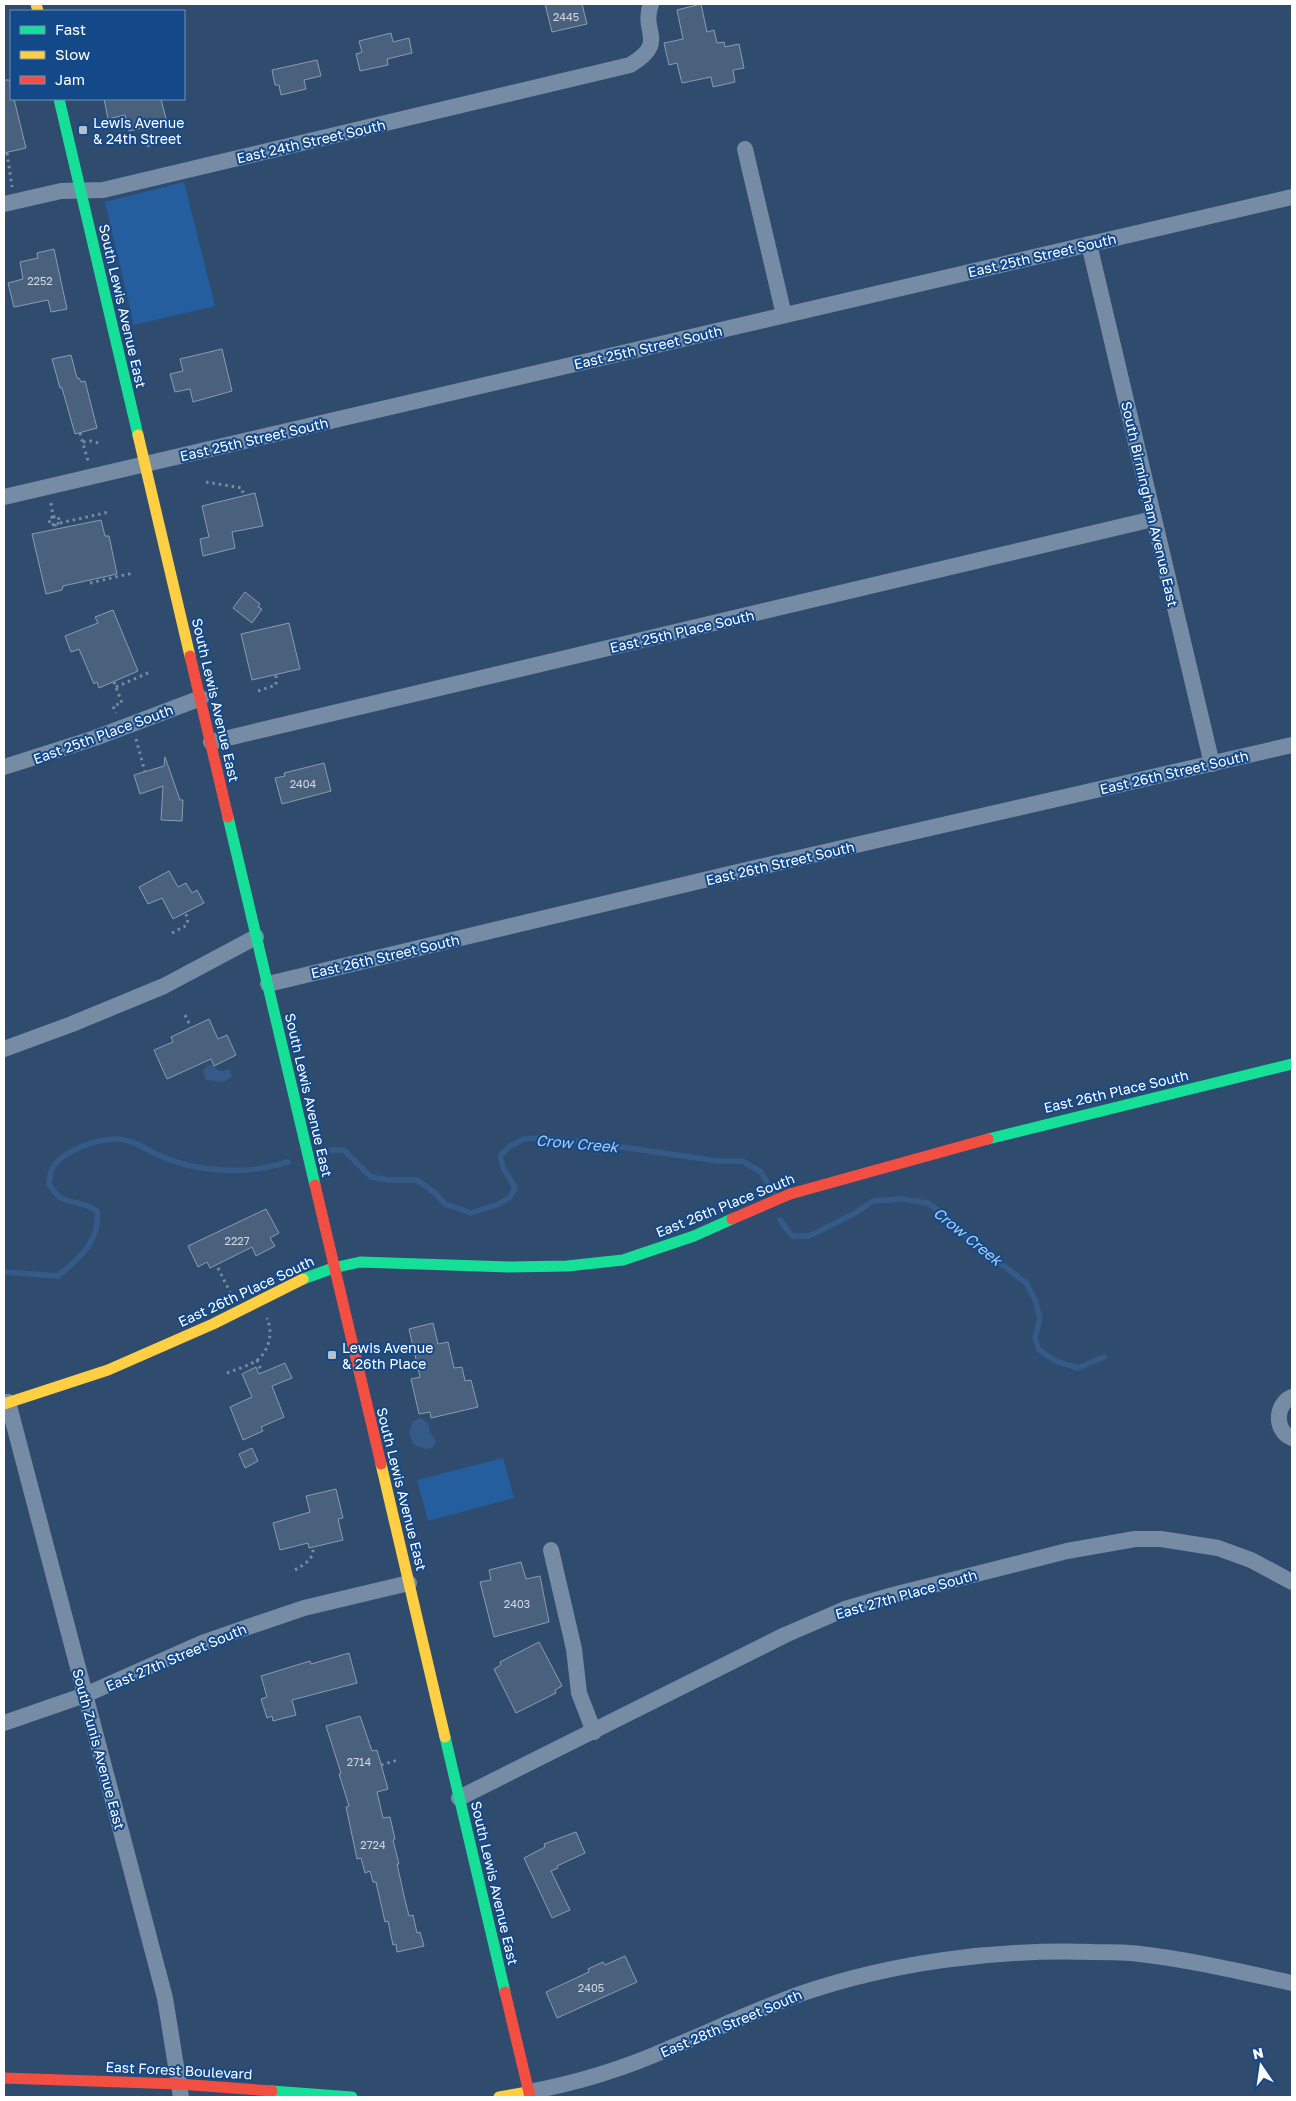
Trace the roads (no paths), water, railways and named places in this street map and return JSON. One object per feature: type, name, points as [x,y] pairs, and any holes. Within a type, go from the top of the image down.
[{"type":"main road","name":"South Lewis Avenue East","points":[[59,100],[529,2095]]},
{"type":"main road","name":"East 26th Place South","points":[[6,1403],[108,1370],[239,1311],[311,1275],[334,1268],[360,1262],[509,1267],[567,1266],[623,1260],[694,1236],[790,1194],[830,1182],[1019,1130],[1292,1064]]},
{"type":"main road","name":"East Forest Boulevard","points":[[4,2078],[180,2090],[352,2097]]},
{"type":"main road","points":[[499,2097],[529,2095]]},
{"type":"street","name":"East 24th Street South","points":[[10,203],[61,191],[103,190],[630,66],[642,59],[650,48],[652,36],[648,12],[651,4]]},
{"type":"street","points":[[745,149],[784,315]]},
{"type":"street","name":"East 25th Street South","points":[[4,497],[1292,197]]},
{"type":"street","name":"South Birmingham Avenue East","points":[[1089,244],[1212,764]]},
{"type":"street","name":"East 25th Place South","points":[[211,742],[1153,519]]},
{"type":"street","name":"East 25th Place South","points":[[4,767],[127,726],[201,698]]},
{"type":"street","name":"East 26th Street South","points":[[268,984],[725,875],[1292,745]]},
{"type":"street","points":[[4,1049],[72,1024],[164,986],[256,937]]},
{"type":"street","points":[[1292,1397],[1285,1400],[1281,1406],[1279,1418],[1281,1429],[1287,1436],[1292,1438]]},
{"type":"street","name":"South Zunis Avenue East","points":[[6,1403],[165,1998],[180,2090]]},
{"type":"street","name":"East 27th Place South","points":[[459,1798],[785,1635],[846,1609],[893,1594],[1067,1551],[1136,1539],[1161,1539],[1218,1548],[1251,1560],[1292,1582]]},
{"type":"street","points":[[551,1550],[574,1649],[579,1693],[594,1732]]},
{"type":"street","name":"East 27th Street South","points":[[4,1723],[85,1695],[202,1643],[242,1629],[304,1608],[409,1583]]},
{"type":"street","name":"East 28th Street South","points":[[529,2095],[637,2062],[747,2014],[843,1980],[942,1961],[1039,1951],[1138,1954],[1189,1961],[1292,1983]]},
{"type":"waterway","name":"Crow Creek","points":[[331,1150],[344,1150],[371,1177],[389,1180],[417,1180],[434,1192],[445,1204],[471,1213],[499,1204],[510,1197],[515,1187],[504,1170],[500,1156],[510,1146],[524,1139],[541,1138],[594,1143],[718,1161],[742,1161],[761,1172],[774,1194]]},
{"type":"waterway","name":"Crow Creek","points":[[4,1272],[58,1276],[80,1256],[92,1240],[97,1222],[97,1211],[83,1204],[59,1197],[49,1184],[51,1171],[57,1162],[82,1146],[111,1139],[125,1140],[176,1162],[217,1169],[249,1170],[288,1162]]},
{"type":"waterway","name":"Crow Creek","points":[[780,1220],[792,1236],[809,1236],[857,1212],[873,1201],[901,1199],[928,1203],[943,1214],[967,1237],[1026,1283],[1035,1300],[1040,1318],[1035,1338],[1039,1350],[1058,1362],[1078,1368],[1104,1357]]},
{"type":"place","name":"Lewis Avenue & 24th Street","points":[[83,130]]},
{"type":"place","name":"Lewis Avenue & 26th Place","points":[[332,1355]]}]
